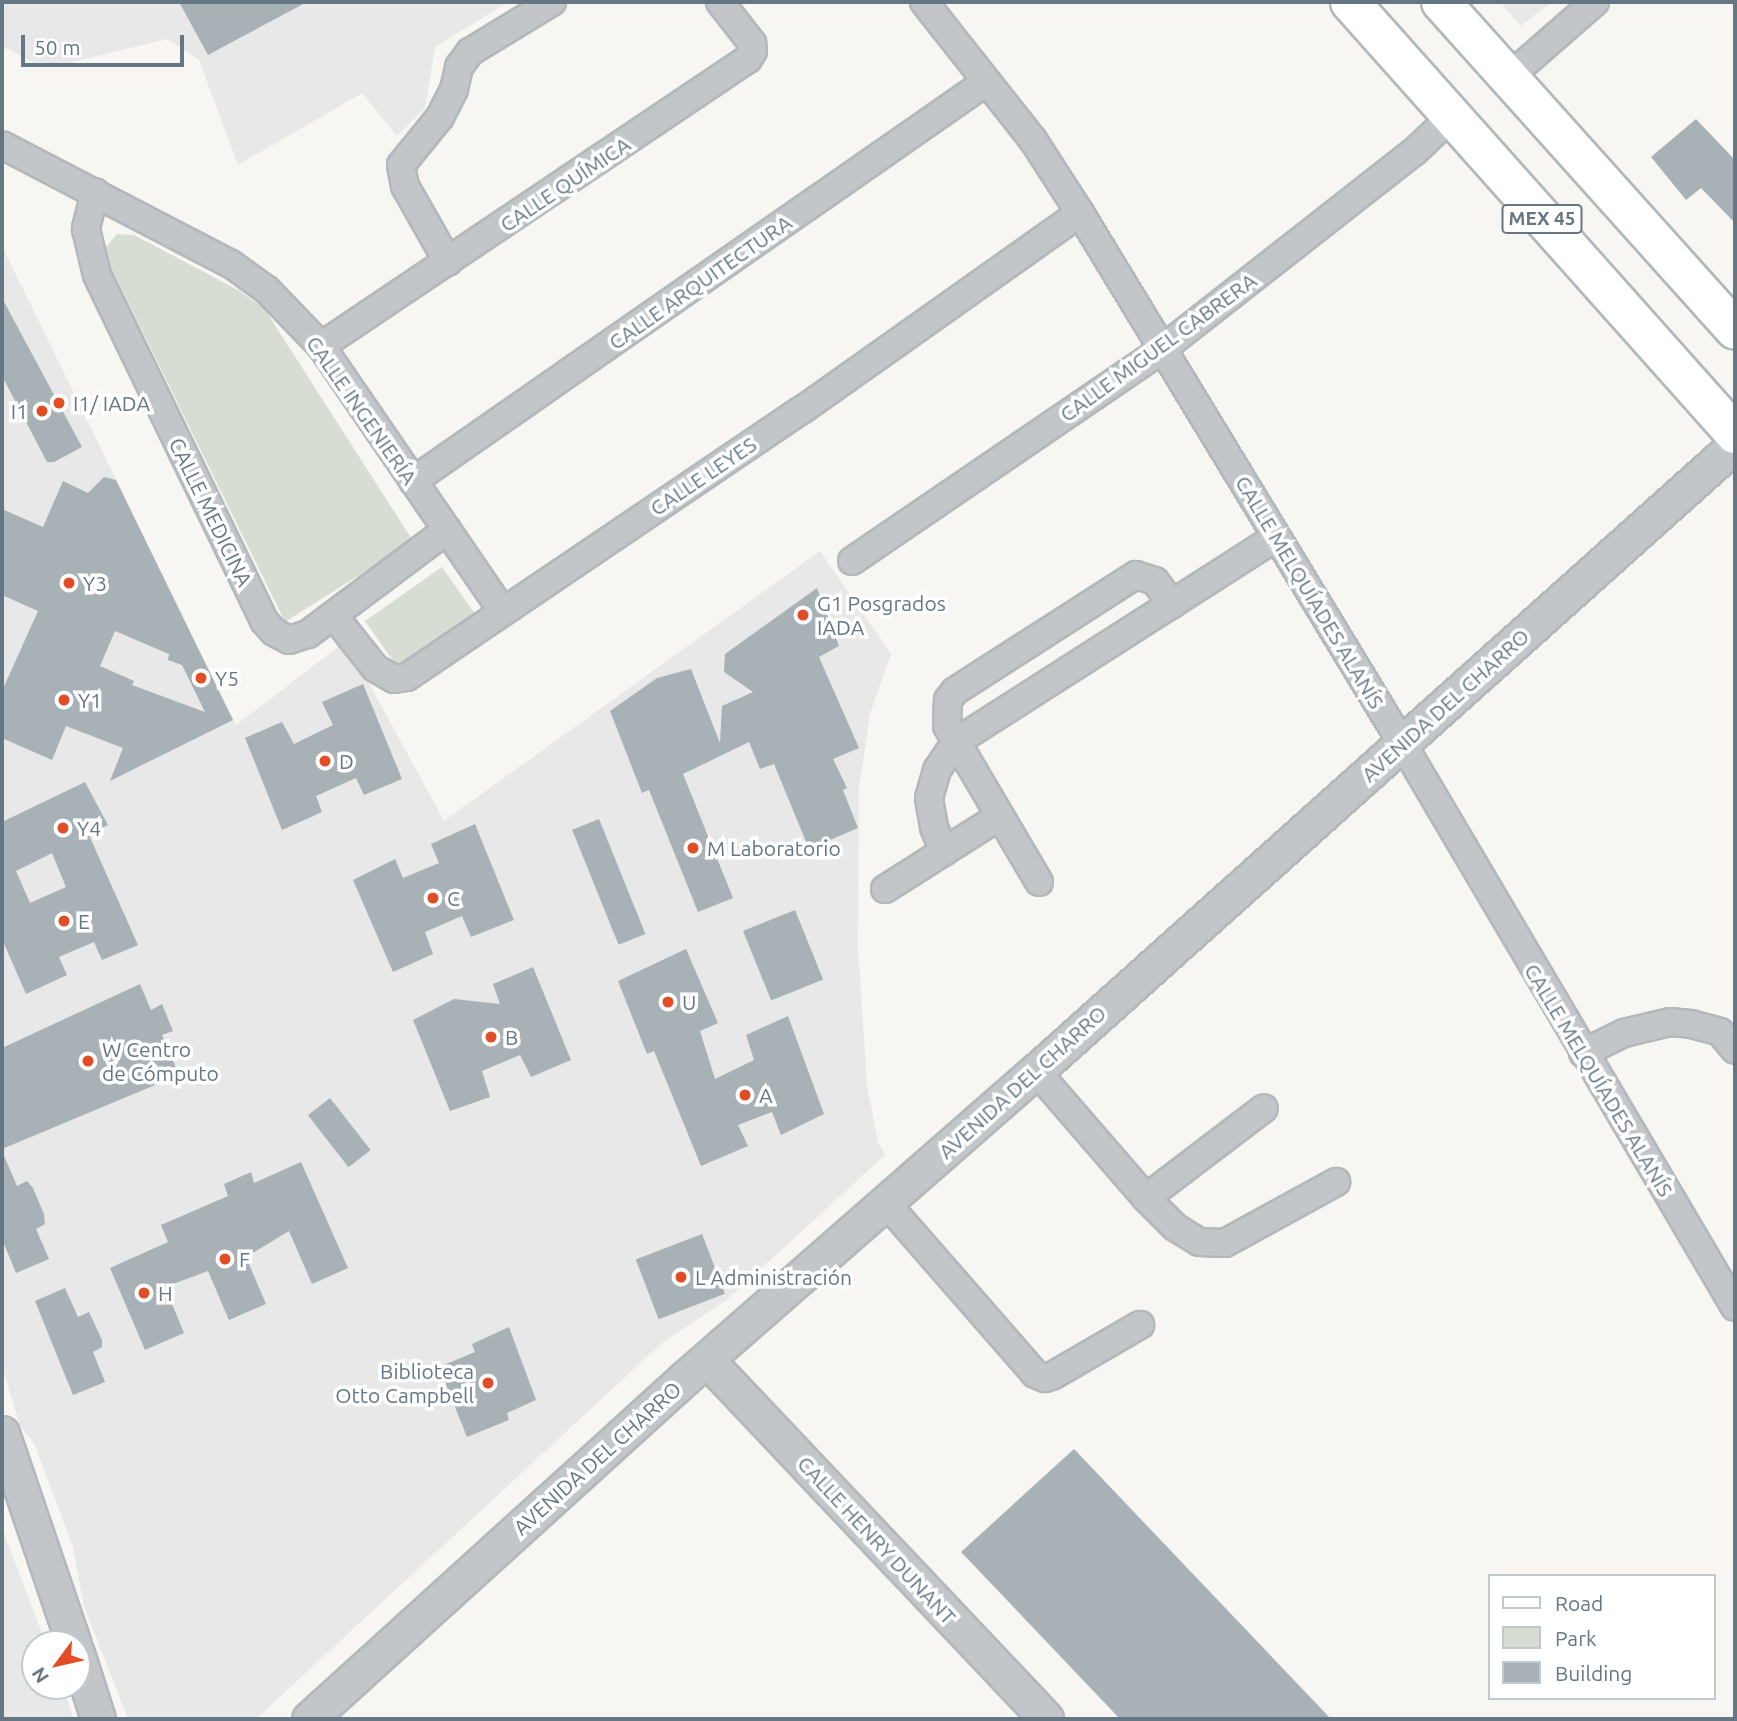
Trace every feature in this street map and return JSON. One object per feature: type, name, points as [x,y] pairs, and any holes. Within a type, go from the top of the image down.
[{"type":"main road","name":"MEX 45","points":[[1350,2],[1735,434]]},
{"type":"main road","name":"MEX 45","points":[[1441,2],[1735,330]]},
{"type":"street","points":[[448,262],[405,186],[401,165],[440,117],[454,89],[459,67],[470,52],[552,2]]},
{"type":"street","name":"CALLE QUÍMICA","points":[[321,346],[748,59],[753,51],[752,43],[720,2]]},
{"type":"street","name":"CALLE MELQUÍADES ALANÍS","points":[[924,2],[1033,140],[1080,213],[1402,743],[1735,1307]]},
{"type":"street","points":[[1509,77],[1595,2]]},
{"type":"street","name":"CALLE ARQUITECTURA","points":[[413,481],[986,82]]},
{"type":"street","name":"CALLE MIGUEL CABRERA","points":[[852,561],[1161,350],[1415,151],[1451,117]]},
{"type":"street","name":"CALLE INGENIERÍA","points":[[2,145],[250,276],[321,346],[503,612]]},
{"type":"street","name":"CALLE MEDICINA","points":[[95,192],[86,229],[97,275],[264,621],[274,632],[289,639],[308,634],[447,530]]},
{"type":"street","name":"CALLE LEYES","points":[[334,616],[374,668],[394,679],[407,677],[802,410],[1080,213]]},
{"type":"street","name":"AVENIDA DEL CHARRO","points":[[309,1719],[1735,445]]},
{"type":"street","points":[[944,852],[934,827],[929,799],[937,770],[956,742],[1276,537]]},
{"type":"street","points":[[1039,882],[947,726],[948,700],[955,691],[1136,575],[1150,577],[1172,604]]},
{"type":"street","points":[[885,890],[1000,816]]},
{"type":"street","points":[[1583,1053],[1624,1033],[1670,1022],[1691,1024],[1720,1032],[1735,1050]]},
{"type":"street","points":[[1036,1071],[1146,1198],[1175,1227],[1199,1242],[1212,1245],[1225,1243],[1336,1182]]},
{"type":"street","points":[[1146,1198],[1264,1108]]},
{"type":"street","points":[[886,1203],[1035,1374],[1052,1376],[1140,1325]]},
{"type":"street","name":"CALLE HENRY DUNANT","points":[[708,1361],[1046,1719]]},
{"type":"street","points":[[2,1433],[69,1630]]},
{"type":"street","points":[[91,1697],[98,1719]]},
{"type":"shaded area","points":[[2,2],[508,2],[435,47],[425,108],[397,136],[362,93],[238,165],[199,60],[167,39],[64,64],[33,62],[2,46]]},
{"type":"shaded area","points":[[1500,2],[1552,2],[1521,26]]},
{"type":"shaded area","points":[[2,246],[236,725],[346,641],[444,821],[820,551],[891,654],[870,714],[859,788],[858,947],[867,1086],[878,1142],[885,1155],[728,1299],[663,1342],[256,1719],[128,1719],[84,1606],[73,1547],[34,1443],[20,1426],[2,1365]]},
{"type":"shaded area","points":[[2,1528],[41,1630],[21,1630],[21,1700],[67,1700],[74,1719],[2,1719]]},
{"type":"green space","points":[[117,234],[134,235],[238,290],[264,308],[413,541],[285,622],[103,251]]},
{"type":"green space","points":[[442,567],[474,613],[397,667],[365,621]]},
{"type":"building","points":[[179,2],[307,2],[208,55]]},
{"type":"building","points":[[1696,119],[1735,160],[1735,223],[1701,188],[1686,200],[1651,157]]},
{"type":"building","name":"I1","points":[[2,298],[82,447],[54,462],[47,462],[2,376]]},
{"type":"building","points":[[104,477],[116,480],[233,720],[110,781],[123,748],[66,726],[52,760],[2,738],[2,691],[38,611],[2,595],[2,509],[43,527],[63,481],[88,493]],"holes":[[[115,631],[169,654],[168,660],[182,665],[205,712],[132,685],[134,681],[100,666]]]},
{"type":"building","points":[[817,588],[839,646],[819,657],[859,748],[833,759],[847,788],[843,790],[858,828],[809,849],[774,764],[760,769],[749,742],[683,774],[733,898],[698,912],[649,790],[642,793],[610,711],[657,678],[691,669],[720,743],[722,706],[753,692],[724,672],[725,654]]},
{"type":"building","name":"D","points":[[363,684],[402,779],[364,795],[356,778],[316,796],[322,812],[282,830],[245,738],[282,722],[294,744],[333,725],[322,702]]},
{"type":"building","name":"E","points":[[85,782],[108,825],[89,835],[138,945],[102,960],[94,942],[59,957],[67,975],[26,994],[2,939],[2,822]],"holes":[[[52,853],[66,887],[30,903],[16,871]]]},
{"type":"building","points":[[599,819],[645,934],[619,945],[572,830]]},
{"type":"building","name":"C","points":[[475,824],[514,920],[471,937],[462,916],[425,932],[433,954],[393,972],[353,880],[395,859],[403,878],[439,863],[431,844]]},
{"type":"building","points":[[795,910],[823,980],[771,1001],[743,931]]},
{"type":"building","name":"A","points":[[686,949],[718,1023],[700,1031],[715,1079],[754,1060],[746,1035],[788,1016],[824,1114],[781,1135],[772,1112],[738,1125],[748,1146],[701,1166],[654,1051],[647,1054],[618,981]]},
{"type":"building","name":"B","points":[[533,967],[571,1060],[531,1077],[520,1055],[482,1071],[490,1097],[450,1111],[413,1020],[454,999],[500,1004],[493,984]]},
{"type":"building","name":"W Centro de Cómputo","points":[[140,984],[151,1010],[162,1004],[173,1031],[162,1035],[179,1075],[2,1149],[2,1048]]},
{"type":"building","points":[[330,1098],[371,1150],[349,1167],[308,1115]]},
{"type":"building","points":[[2,1151],[17,1186],[27,1181],[33,1188],[44,1214],[45,1224],[36,1229],[49,1259],[16,1273],[2,1239]]},
{"type":"building","points":[[301,1162],[348,1268],[312,1284],[289,1231],[246,1257],[266,1304],[229,1320],[208,1271],[165,1287],[184,1333],[145,1350],[110,1268],[168,1242],[161,1225],[228,1196],[224,1184],[251,1172],[254,1183]]},
{"type":"building","name":"L Administración","points":[[702,1234],[725,1294],[659,1319],[636,1259]]},
{"type":"building","points":[[65,1288],[78,1317],[89,1312],[102,1340],[102,1347],[93,1352],[105,1382],[73,1395],[35,1301]]},
{"type":"building","name":"Biblioteca Otto Campbell","points":[[509,1327],[536,1400],[507,1413],[509,1420],[467,1437],[439,1367],[475,1352],[472,1344]]},
{"type":"building","points":[[1074,1449],[1331,1719],[1120,1719],[961,1552]]},
{"type":"place","name":"I1/ IADA","points":[[59,403]]},
{"type":"place","name":"I1","points":[[42,411]]},
{"type":"place","name":"Y3","points":[[69,583]]},
{"type":"place","name":"G1 Posgrados IADA","points":[[803,615]]},
{"type":"place","name":"Y5","points":[[201,678]]},
{"type":"place","name":"Y1","points":[[64,700]]},
{"type":"place","name":"D","points":[[325,761]]},
{"type":"place","name":"Y4","points":[[63,828]]},
{"type":"place","name":"M Laboratorio","points":[[693,848]]},
{"type":"place","name":"C","points":[[433,898]]},
{"type":"place","name":"E","points":[[64,921]]},
{"type":"place","name":"U","points":[[668,1002]]},
{"type":"place","name":"B","points":[[491,1037]]},
{"type":"place","name":"W Centro de Cómputo","points":[[88,1061]]},
{"type":"place","name":"A","points":[[745,1095]]},
{"type":"place","name":"F","points":[[225,1259]]},
{"type":"place","name":"L Administración","points":[[681,1277]]},
{"type":"place","name":"H","points":[[144,1293]]},
{"type":"place","name":"Biblioteca Otto Campbell","points":[[488,1383]]}]
